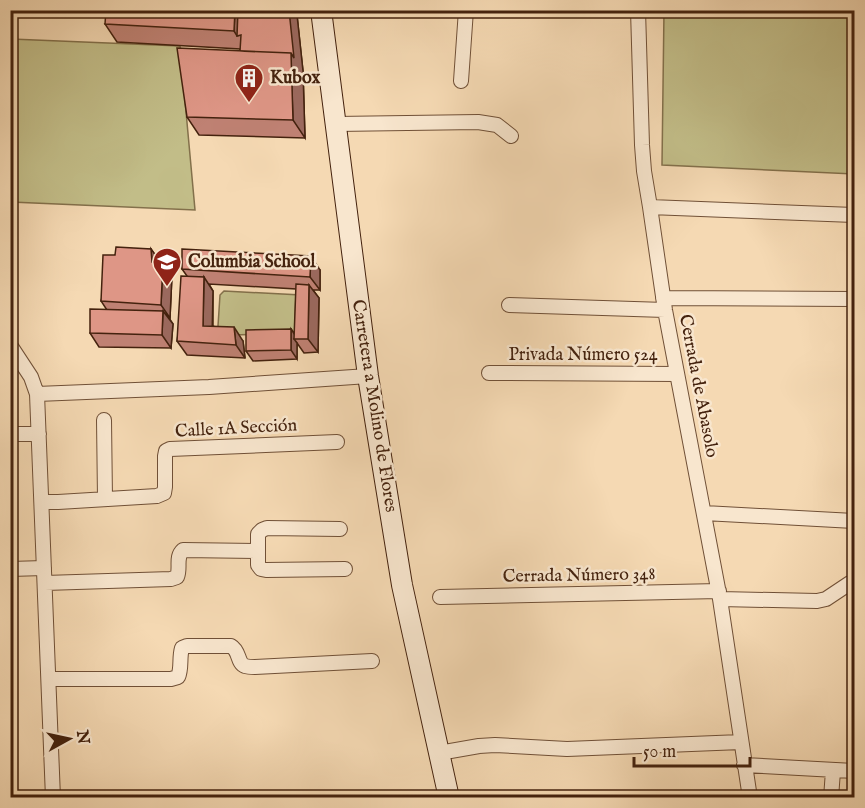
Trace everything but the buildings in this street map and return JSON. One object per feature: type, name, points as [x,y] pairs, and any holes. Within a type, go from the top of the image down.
[{"type":"main road","name":"Carretera a Molino de Flores","points":[[321,10],[368,376],[402,585],[449,798]]},
{"type":"street","points":[[461,81],[466,10]]},
{"type":"street","name":"Cerrada de Abasolo","points":[[638,10],[644,171],[664,304],[720,595],[750,798]]},
{"type":"street","points":[[336,123],[478,122],[497,125],[511,136]]},
{"type":"street","points":[[650,207],[855,214]]},
{"type":"street","points":[[509,305],[855,299]]},
{"type":"street","points":[[10,345],[31,377],[37,394],[52,798]]},
{"type":"street","name":"Privada Número 524","points":[[489,373],[677,374]]},
{"type":"street","points":[[37,394],[209,387],[368,376]]},
{"type":"street","points":[[104,420],[105,499]]},
{"type":"street","points":[[10,434],[39,434]]},
{"type":"street","name":"Calle 1A Sección","points":[[42,502],[157,496],[164,493],[165,456],[166,451],[170,449],[337,442]]},
{"type":"street","points":[[704,513],[855,521]]},
{"type":"street","points":[[340,529],[267,528],[262,530],[258,534],[258,565],[261,569],[345,569]]},
{"type":"street","points":[[45,583],[171,579],[177,577],[179,556],[183,550],[258,551]]},
{"type":"street","points":[[10,569],[44,568]]},
{"type":"street","name":"Cerrada Número 348","points":[[440,597],[720,595],[817,601],[826,599],[855,582]]},
{"type":"street","points":[[49,679],[171,679],[177,677],[180,672],[181,654],[183,648],[187,646],[231,646],[236,650],[241,663],[255,667],[372,661]]},
{"type":"street","points":[[439,753],[495,745],[567,749],[741,741]]},
{"type":"street","points":[[744,765],[855,771]]},
{"type":"street","points":[[831,798],[833,771]]},
{"type":"shaded area","points":[[664,11],[765,11],[854,17],[854,174],[662,165]]},
{"type":"shaded area","points":[[11,39],[180,46],[195,210],[11,202]]},
{"type":"shaded area","points":[[224,291],[301,295],[297,334],[224,335],[218,326],[220,295]]},
{"type":"place","name":"Kubox","points":[[249,104]]},
{"type":"place","name":"Columbia School","points":[[167,288]]}]
